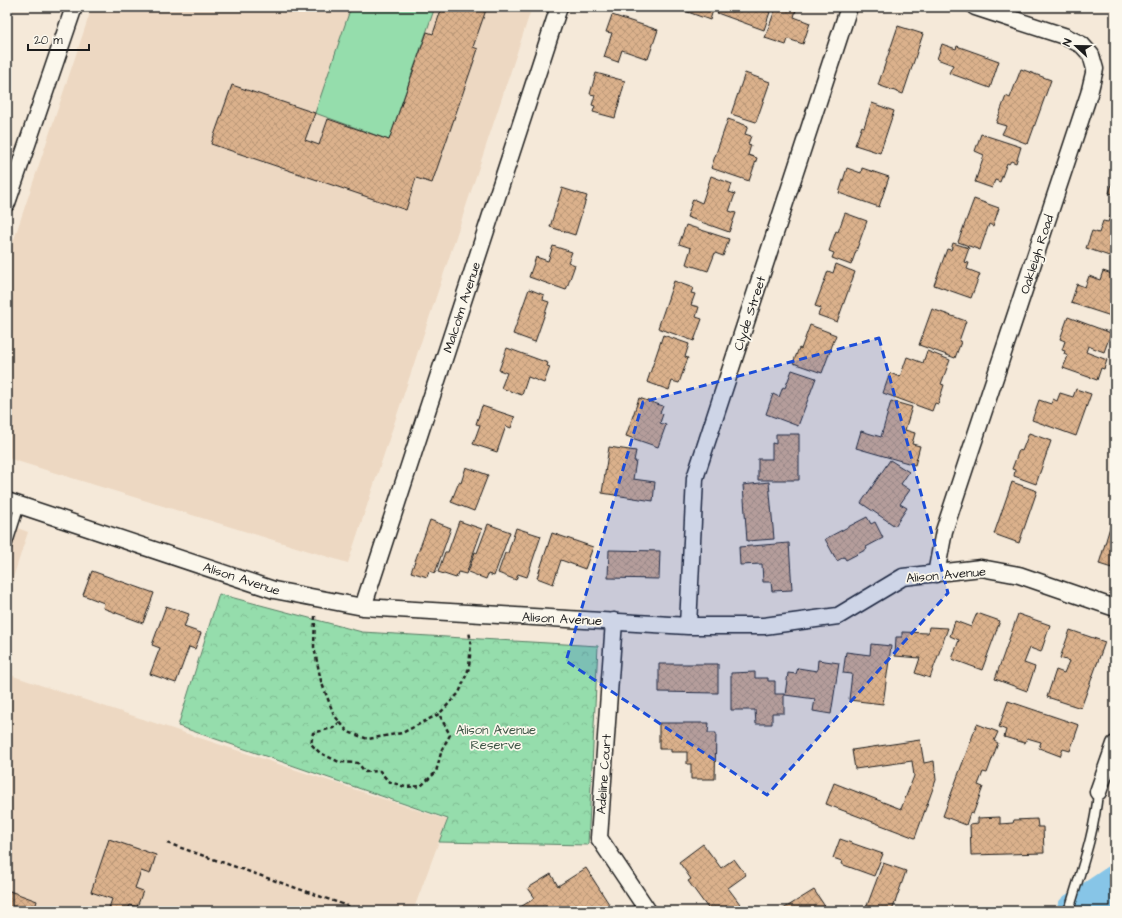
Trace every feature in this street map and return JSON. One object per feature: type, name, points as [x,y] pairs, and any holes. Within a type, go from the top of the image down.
[{"type":"street","points":[[7,204],[74,7]]},
{"type":"street","name":"Malcolm Avenue","points":[[363,607],[559,7]]},
{"type":"street","name":"Clyde Street","points":[[688,626],[695,478],[848,7]]},
{"type":"street","name":"Oakleigh Road","points":[[936,574],[944,531],[1089,94],[1095,69],[1091,55],[1082,45],[1064,36],[975,7]]},
{"type":"street","name":"Alison Avenue","points":[[14,503],[274,590],[363,607],[688,626],[764,626],[838,616],[902,577],[981,568],[1019,575],[1115,608]]},
{"type":"street","name":"Adeline Court","points":[[614,621],[599,838],[648,911]]},
{"type":"street","points":[[1098,792],[1115,744]]},
{"type":"lane","points":[[7,546],[14,503]]},
{"type":"lane","points":[[1067,911],[1071,904],[1089,846],[1097,808],[1098,792]]},
{"type":"path","points":[[316,598],[314,647],[321,681],[334,715],[348,732],[368,739],[402,734],[439,714],[459,692],[469,668],[471,643],[465,613]]},
{"type":"path","points":[[340,722],[333,728],[313,733],[311,744],[320,753],[339,762],[358,763],[365,772],[380,771],[388,781],[405,787],[421,786],[436,772],[442,749],[450,735],[439,714]]},
{"type":"path","points":[[167,843],[362,911]]},
{"type":"highlighted area","points":[[879,338],[948,593],[767,795],[566,661],[643,402]]},
{"type":"shaded area","points":[[92,7],[532,7],[348,563],[7,458],[7,260]]},
{"type":"shaded area","points":[[7,524],[28,532],[7,596]]},
{"type":"shaded area","points":[[7,674],[447,820],[413,911],[7,911]]},
{"type":"green space","points":[[351,7],[435,7],[389,140],[315,113]]},
{"type":"green space","name":"Alison Avenue Reserve","points":[[219,594],[362,632],[598,646],[588,845],[439,842],[448,819],[178,726]]},
{"type":"building","points":[[442,7],[487,7],[473,47],[478,49],[432,183],[416,178],[406,210],[211,144],[232,85],[315,113],[305,140],[319,145],[328,119],[389,140],[427,32],[433,34]]},
{"type":"building","points":[[687,7],[714,7],[710,20],[685,11]]},
{"type":"building","points":[[719,7],[761,7],[760,9],[770,12],[764,30],[717,13]]},
{"type":"building","points":[[776,7],[797,7],[794,17],[810,23],[803,44],[788,39],[786,45],[765,38]]},
{"type":"building","points":[[612,15],[658,30],[648,59],[622,50],[618,62],[604,57],[612,33],[606,32]]},
{"type":"building","points":[[898,26],[923,34],[903,94],[878,85]]},
{"type":"building","points":[[942,44],[956,49],[957,46],[999,61],[990,88],[949,73],[953,65],[937,59]]},
{"type":"building","points":[[1021,69],[1051,80],[1028,144],[1002,134],[1006,126],[996,123],[1006,96],[1010,98]]},
{"type":"building","points":[[596,73],[625,81],[615,118],[593,112],[595,106],[592,105],[595,95],[590,94]]},
{"type":"building","points":[[745,73],[770,82],[756,122],[731,114]]},
{"type":"building","points":[[872,103],[894,111],[880,153],[855,145],[862,126],[864,127]]},
{"type":"building","points":[[728,119],[748,126],[745,134],[751,136],[748,144],[751,145],[748,155],[757,158],[749,181],[711,168]]},
{"type":"building","points":[[981,134],[1021,147],[1016,163],[1011,161],[1009,164],[1007,163],[1000,182],[995,180],[992,188],[975,182],[984,155],[975,151]]},
{"type":"building","points":[[847,168],[861,173],[862,168],[889,177],[879,207],[839,193]]},
{"type":"building","points":[[1115,175],[1115,195],[1109,193]]},
{"type":"building","points":[[711,176],[732,184],[729,192],[735,194],[729,211],[736,213],[729,232],[687,217],[693,199],[702,203]]},
{"type":"building","points":[[562,188],[587,196],[575,235],[550,227]]},
{"type":"building","points":[[974,199],[999,208],[993,226],[989,224],[980,250],[958,242]]},
{"type":"building","points":[[845,213],[867,221],[851,265],[832,258],[834,253],[829,251],[836,231],[838,232]]},
{"type":"building","points":[[1115,213],[1115,258],[1086,248],[1092,231],[1099,233],[1103,221],[1108,222],[1111,215],[1114,216]]},
{"type":"building","points":[[686,225],[729,239],[723,256],[715,253],[708,271],[686,264],[691,248],[679,244]]},
{"type":"building","points":[[953,243],[969,248],[964,262],[969,263],[967,269],[980,274],[971,298],[934,285],[947,249],[951,250]]},
{"type":"building","points":[[553,246],[572,252],[568,262],[575,265],[566,290],[529,277],[536,257],[548,261]]},
{"type":"building","points":[[836,264],[855,272],[837,322],[818,315],[821,308],[815,306],[828,271],[833,273]]},
{"type":"building","points":[[1103,271],[1115,275],[1115,305],[1111,316],[1071,303],[1077,284],[1085,287],[1089,276],[1100,280]]},
{"type":"building","points":[[674,281],[693,288],[691,293],[695,294],[691,305],[699,307],[696,317],[702,319],[694,341],[658,328]]},
{"type":"building","points":[[529,289],[544,295],[543,300],[549,302],[535,342],[513,334]]},
{"type":"building","points":[[932,309],[966,321],[955,358],[919,345]]},
{"type":"building","points":[[1068,317],[1111,333],[1104,352],[1088,346],[1086,352],[1107,360],[1104,369],[1101,368],[1097,380],[1063,368],[1068,356],[1064,354],[1065,351],[1062,350],[1065,341],[1060,339]]},
{"type":"building","points":[[810,325],[836,335],[822,373],[793,363],[799,348],[801,349]]},
{"type":"building","points":[[663,335],[689,344],[685,357],[688,358],[679,383],[672,381],[669,390],[647,382]]},
{"type":"building","points":[[507,348],[548,363],[547,366],[550,367],[544,383],[528,377],[522,395],[501,388],[507,373],[499,370]]},
{"type":"building","points":[[927,351],[950,360],[941,384],[944,385],[938,404],[935,403],[932,411],[883,393],[890,373],[900,377],[907,357],[923,363]]},
{"type":"building","points":[[792,370],[816,378],[798,426],[766,414],[773,394],[779,397],[783,387],[785,388]]},
{"type":"building","points":[[1076,389],[1091,394],[1076,436],[1032,420],[1039,400],[1051,404],[1053,399],[1057,401],[1060,393],[1073,397]]},
{"type":"building","points":[[639,398],[663,406],[660,413],[663,414],[660,423],[666,425],[658,447],[626,436]]},
{"type":"building","points":[[891,401],[912,407],[905,430],[915,433],[912,444],[920,446],[915,465],[856,448],[861,431],[881,437]]},
{"type":"building","points":[[482,406],[515,417],[511,428],[506,426],[497,452],[473,444],[480,425],[476,424]]},
{"type":"building","points":[[1029,433],[1051,441],[1036,484],[1014,476],[1015,470],[1012,469],[1019,450],[1022,451]]},
{"type":"building","points":[[776,434],[799,434],[799,480],[758,480],[758,459],[772,459],[772,443],[776,444]]},
{"type":"building","points":[[609,447],[636,451],[633,479],[655,482],[653,501],[602,493]]},
{"type":"building","points":[[890,460],[909,472],[901,484],[910,490],[900,504],[907,508],[895,526],[861,503]]},
{"type":"building","points":[[466,467],[488,475],[474,511],[451,502],[459,482],[461,483]]},
{"type":"building","points":[[769,482],[774,539],[747,541],[743,485]]},
{"type":"building","points":[[1012,482],[1037,491],[1019,543],[994,534]]},
{"type":"building","points":[[867,517],[871,524],[875,522],[883,538],[866,547],[867,549],[846,560],[844,557],[837,561],[825,539]]},
{"type":"building","points":[[1113,517],[1115,518],[1115,569],[1099,564]]},
{"type":"building","points":[[430,520],[451,528],[435,573],[429,571],[427,577],[411,572]]},
{"type":"building","points":[[459,521],[482,529],[466,574],[458,572],[456,578],[438,572],[445,552],[448,552]]},
{"type":"building","points":[[488,524],[510,532],[494,576],[488,574],[486,579],[468,572],[475,552],[477,553]]},
{"type":"building","points":[[516,528],[541,536],[527,577],[518,574],[516,580],[498,573],[505,553],[508,553]]},
{"type":"building","points":[[552,533],[593,547],[585,569],[561,560],[553,584],[537,578]]},
{"type":"building","points":[[789,543],[792,590],[772,591],[771,582],[763,582],[762,564],[740,565],[739,547]]},
{"type":"building","points":[[609,550],[660,551],[659,579],[608,578]]},
{"type":"building","points":[[92,571],[154,593],[143,623],[103,608],[104,603],[83,595]]},
{"type":"building","points":[[166,606],[189,614],[184,627],[201,633],[195,649],[189,647],[176,683],[150,674],[160,648],[152,645]]},
{"type":"building","points":[[977,613],[1000,621],[982,670],[952,659],[959,640],[950,636],[955,621],[971,627]]},
{"type":"building","points":[[1018,614],[1050,625],[1041,652],[1030,648],[1024,663],[1035,667],[1027,691],[995,679]]},
{"type":"building","points":[[929,627],[948,628],[930,678],[915,673],[920,658],[895,656],[896,637],[902,637],[902,632],[928,633]]},
{"type":"building","points":[[1070,630],[1105,642],[1081,708],[1047,697],[1056,670],[1064,673],[1069,661],[1060,658]]},
{"type":"building","points":[[871,644],[891,646],[883,704],[849,700],[852,674],[843,673],[846,652],[870,655]]},
{"type":"building","points":[[818,660],[839,663],[831,714],[813,711],[815,699],[785,695],[788,673],[796,674],[798,668],[817,671]]},
{"type":"building","points":[[659,664],[718,664],[718,693],[659,692]]},
{"type":"building","points":[[755,672],[755,678],[768,678],[768,681],[775,681],[775,694],[784,694],[784,713],[772,713],[772,724],[756,724],[755,710],[731,710],[731,673]]},
{"type":"building","points":[[1008,701],[1079,725],[1070,751],[1063,749],[1060,756],[1039,748],[1041,742],[1027,738],[1025,743],[1004,737],[1006,730],[999,727]]},
{"type":"building","points":[[659,723],[709,723],[708,733],[716,733],[715,779],[691,779],[691,764],[687,764],[687,752],[671,752],[671,749],[659,749]]},
{"type":"building","points":[[977,724],[998,732],[994,741],[998,743],[987,773],[983,772],[978,785],[983,787],[973,814],[970,813],[966,825],[943,816]]},
{"type":"building","points":[[920,740],[924,763],[934,761],[936,780],[915,838],[826,804],[834,783],[901,809],[914,776],[912,761],[855,769],[852,750]]},
{"type":"building","points":[[1000,817],[1000,824],[1013,823],[1014,820],[1037,819],[1038,827],[1043,827],[1044,853],[971,855],[970,824],[978,823],[978,818]]},
{"type":"building","points":[[109,839],[156,855],[150,874],[141,871],[135,888],[143,891],[137,907],[130,905],[127,911],[108,911],[112,899],[91,892]]},
{"type":"building","points":[[840,839],[883,854],[874,876],[841,864],[842,861],[833,858]]},
{"type":"building","points":[[703,844],[721,868],[734,859],[746,875],[728,888],[740,904],[731,911],[710,911],[688,881],[691,879],[679,862]]},
{"type":"building","points":[[883,863],[906,871],[892,911],[865,911]]},
{"type":"building","points":[[586,868],[609,904],[597,911],[514,911],[535,898],[528,888],[551,874],[558,886]]},
{"type":"building","points":[[7,890],[37,901],[34,911],[7,911]]},
{"type":"building","points":[[814,890],[828,911],[780,911]]},
{"type":"waterway","points":[[1075,911],[1115,884]]}]
